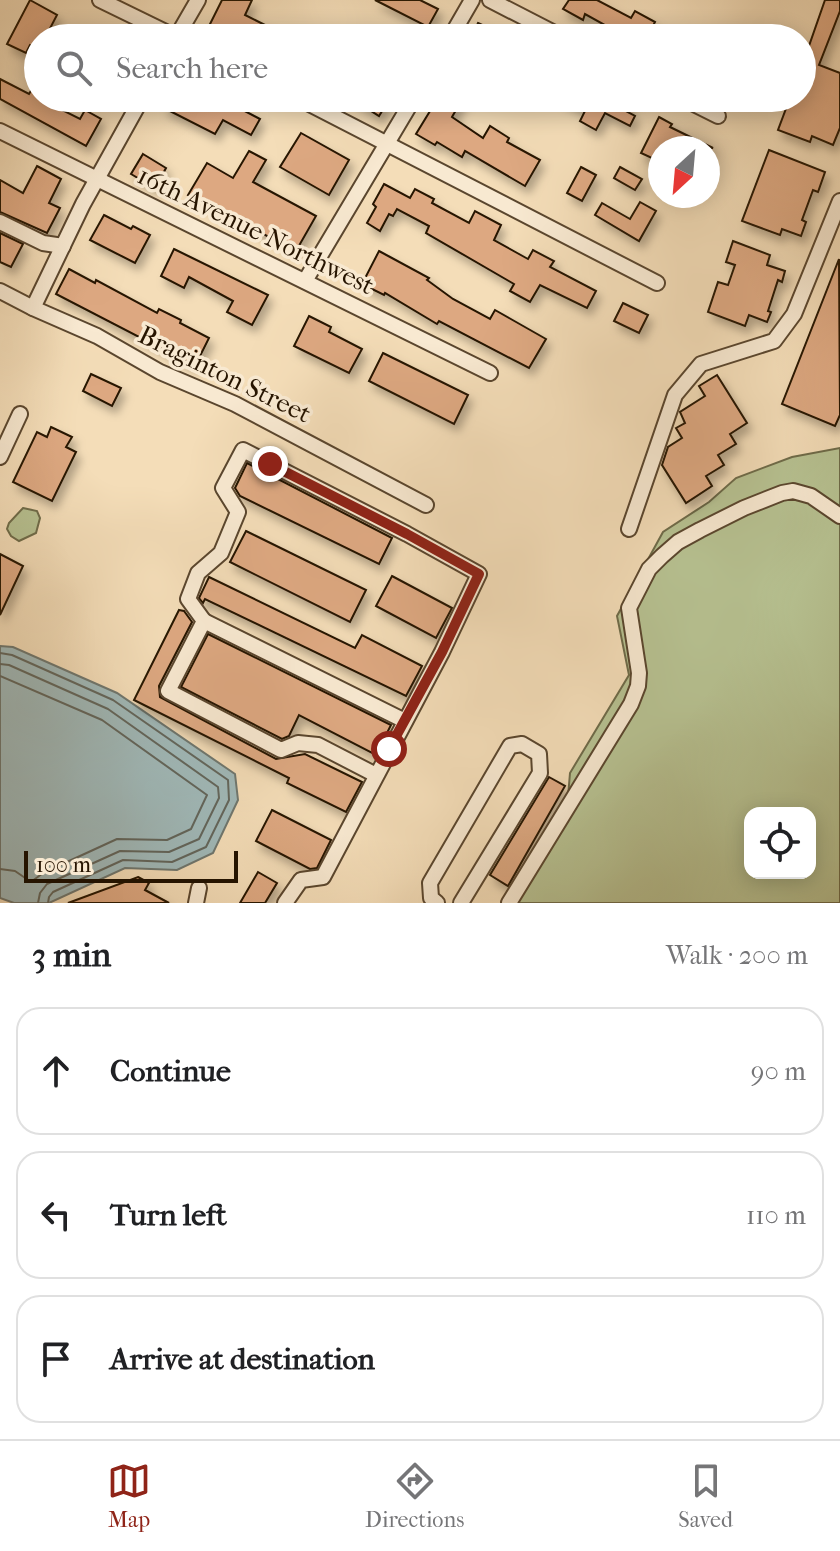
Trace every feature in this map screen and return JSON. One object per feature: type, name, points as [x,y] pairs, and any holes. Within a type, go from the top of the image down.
[{"type":"street","points":[[100,0],[149,24]]},
{"type":"street","points":[[185,24],[198,0]]},
{"type":"street","points":[[458,24],[472,0]]},
{"type":"street","points":[[490,0],[537,24]]},
{"type":"street","points":[[33,308],[97,178],[134,112]]},
{"type":"street","points":[[326,112],[657,283]]},
{"type":"street","points":[[305,281],[406,112]]},
{"type":"street","points":[[710,112],[718,116]]},
{"type":"street","name":"16th Avenue Northwest","points":[[0,131],[490,373]]},
{"type":"street","points":[[629,529],[675,395],[701,364],[774,341],[794,314],[840,201]]},
{"type":"street","points":[[0,222],[43,243],[63,246]]},
{"type":"street","name":"Braginton Street","points":[[0,291],[97,336],[160,372],[235,404],[426,505]]},
{"type":"street","points":[[0,457],[20,414]]},
{"type":"street","points":[[285,903],[301,880],[323,877],[442,652],[479,574],[243,450],[223,488],[238,512],[221,553],[198,573],[188,599],[204,621],[405,721]]},
{"type":"street","points":[[509,903],[631,704],[639,673],[629,608],[649,569],[678,542],[744,508],[782,493],[793,491],[811,496],[840,516]]},
{"type":"street","points":[[204,621],[168,691],[281,750],[298,743],[318,745],[376,775]]},
{"type":"street","points":[[437,903],[431,898],[430,883],[510,746],[522,744],[539,754],[540,773],[461,903]]},
{"type":"street","points":[[196,903],[199,888]]},
{"type":"green space","points":[[840,448],[840,903],[502,903],[568,797],[570,773],[629,675],[617,616],[663,532],[709,502],[736,478],[792,457]]},
{"type":"green space","points":[[23,508],[37,511],[40,518],[36,533],[19,541],[7,529]]},
{"type":"water","points":[[0,646],[13,647],[117,693],[235,774],[238,800],[213,853],[177,870],[125,868],[49,903],[14,903],[0,898]]},
{"type":"building","points":[[30,0],[57,15],[52,24],[24,24],[24,52],[7,44]]},
{"type":"building","points":[[222,0],[252,0],[245,15],[263,24],[210,24]]},
{"type":"building","points":[[375,0],[420,0],[438,9],[430,24],[422,24]]},
{"type":"building","points":[[569,0],[597,0],[631,18],[635,11],[655,22],[603,24],[585,14],[583,20],[563,9]]},
{"type":"building","points":[[825,0],[840,0],[840,11],[819,65],[840,73],[840,128],[833,145],[812,136],[810,142],[778,130],[785,112],[816,112],[816,26]]},
{"type":"building","points":[[0,79],[24,91],[24,112],[66,112],[80,119],[84,112],[89,112],[101,119],[86,146],[0,99]]},
{"type":"building","points":[[172,112],[247,112],[260,119],[251,135],[223,120],[215,134]]},
{"type":"building","points":[[429,112],[455,112],[452,117],[483,138],[490,126],[509,138],[507,142],[540,160],[525,186],[465,151],[462,157],[416,134]]},
{"type":"building","points":[[584,112],[628,112],[635,116],[630,126],[605,113],[596,130],[580,121]]},
{"type":"building","points":[[659,117],[672,124],[670,127],[688,136],[650,136]]},
{"type":"building","points":[[301,133],[349,160],[329,195],[280,167]]},
{"type":"building","points":[[648,139],[648,156],[641,153]]},
{"type":"building","points":[[769,150],[825,172],[818,192],[813,190],[802,220],[806,222],[801,236],[782,229],[780,235],[742,221]]},
{"type":"building","points":[[249,151],[266,160],[253,182],[316,216],[296,251],[188,195],[207,163],[233,178]]},
{"type":"building","points":[[143,154],[166,168],[155,188],[131,174]]},
{"type":"building","points":[[37,166],[61,179],[49,203],[60,208],[47,233],[0,212],[0,180],[23,193]]},
{"type":"building","points":[[581,167],[596,175],[582,201],[567,193]]},
{"type":"building","points":[[620,167],[642,179],[635,190],[614,178]]},
{"type":"building","points":[[384,184],[410,198],[415,189],[434,199],[432,203],[469,223],[475,211],[501,225],[494,240],[528,259],[533,250],[554,261],[550,267],[596,291],[587,308],[540,285],[530,302],[510,291],[514,284],[426,233],[429,226],[397,209],[393,216],[389,214],[380,231],[367,223]]},
{"type":"building","points":[[640,202],[656,211],[639,241],[595,215],[602,203],[630,219]]},
{"type":"building","points":[[104,215],[150,235],[135,263],[90,240]]},
{"type":"building","points":[[0,233],[23,244],[11,267],[0,262]]},
{"type":"building","points":[[733,241],[770,255],[767,265],[785,271],[782,282],[778,280],[767,322],[749,315],[745,326],[708,312],[718,282],[728,285],[735,265],[726,262]]},
{"type":"building","points":[[174,249],[268,295],[252,325],[227,312],[233,301],[189,277],[184,288],[161,276]]},
{"type":"building","points":[[379,251],[429,278],[427,280],[453,299],[490,319],[495,310],[546,339],[529,368],[362,284]]},
{"type":"building","points":[[839,259],[840,415],[835,426],[782,404]]},
{"type":"building","points":[[69,269],[157,313],[159,309],[209,338],[195,366],[56,294]]},
{"type":"building","points":[[623,303],[648,315],[639,333],[614,321]]},
{"type":"building","points":[[309,316],[331,327],[329,332],[362,349],[349,373],[294,346]]},
{"type":"building","points":[[383,353],[468,395],[454,424],[369,381]]},
{"type":"building","points":[[91,374],[121,388],[112,406],[83,391]]},
{"type":"building","points":[[717,375],[747,423],[730,434],[736,444],[718,455],[724,465],[706,476],[712,486],[686,503],[662,465],[668,447],[682,438],[676,428],[685,423],[680,412],[705,396],[699,386]]},
{"type":"building","points":[[51,427],[72,437],[66,447],[76,452],[52,501],[13,482],[37,432],[47,437]]},
{"type":"building","points":[[247,463],[392,538],[379,564],[240,496],[235,488]]},
{"type":"building","points":[[246,531],[366,590],[350,622],[230,562]]},
{"type":"building","points":[[0,554],[23,566],[0,615]]},
{"type":"building","points":[[392,576],[452,608],[436,638],[376,606]]},
{"type":"building","points":[[209,577],[355,648],[362,635],[422,666],[406,696],[205,599],[203,603],[199,598]]},
{"type":"building","points":[[179,610],[184,611],[192,622],[159,686],[160,697],[276,759],[305,754],[362,782],[346,812],[287,783],[289,778],[134,700]]},
{"type":"building","points":[[208,634],[391,725],[376,755],[299,715],[289,736],[282,739],[181,687]]},
{"type":"building","points":[[549,777],[565,786],[508,886],[490,875]]},
{"type":"building","points":[[272,810],[331,840],[317,868],[310,869],[256,841]]},
{"type":"building","points":[[258,872],[277,883],[265,903],[240,903]]},
{"type":"building","points":[[138,877],[149,883],[145,890],[169,903],[68,903]]},
{"type":"route","points":[[270,464],[479,574],[442,652],[389,749]]}]
